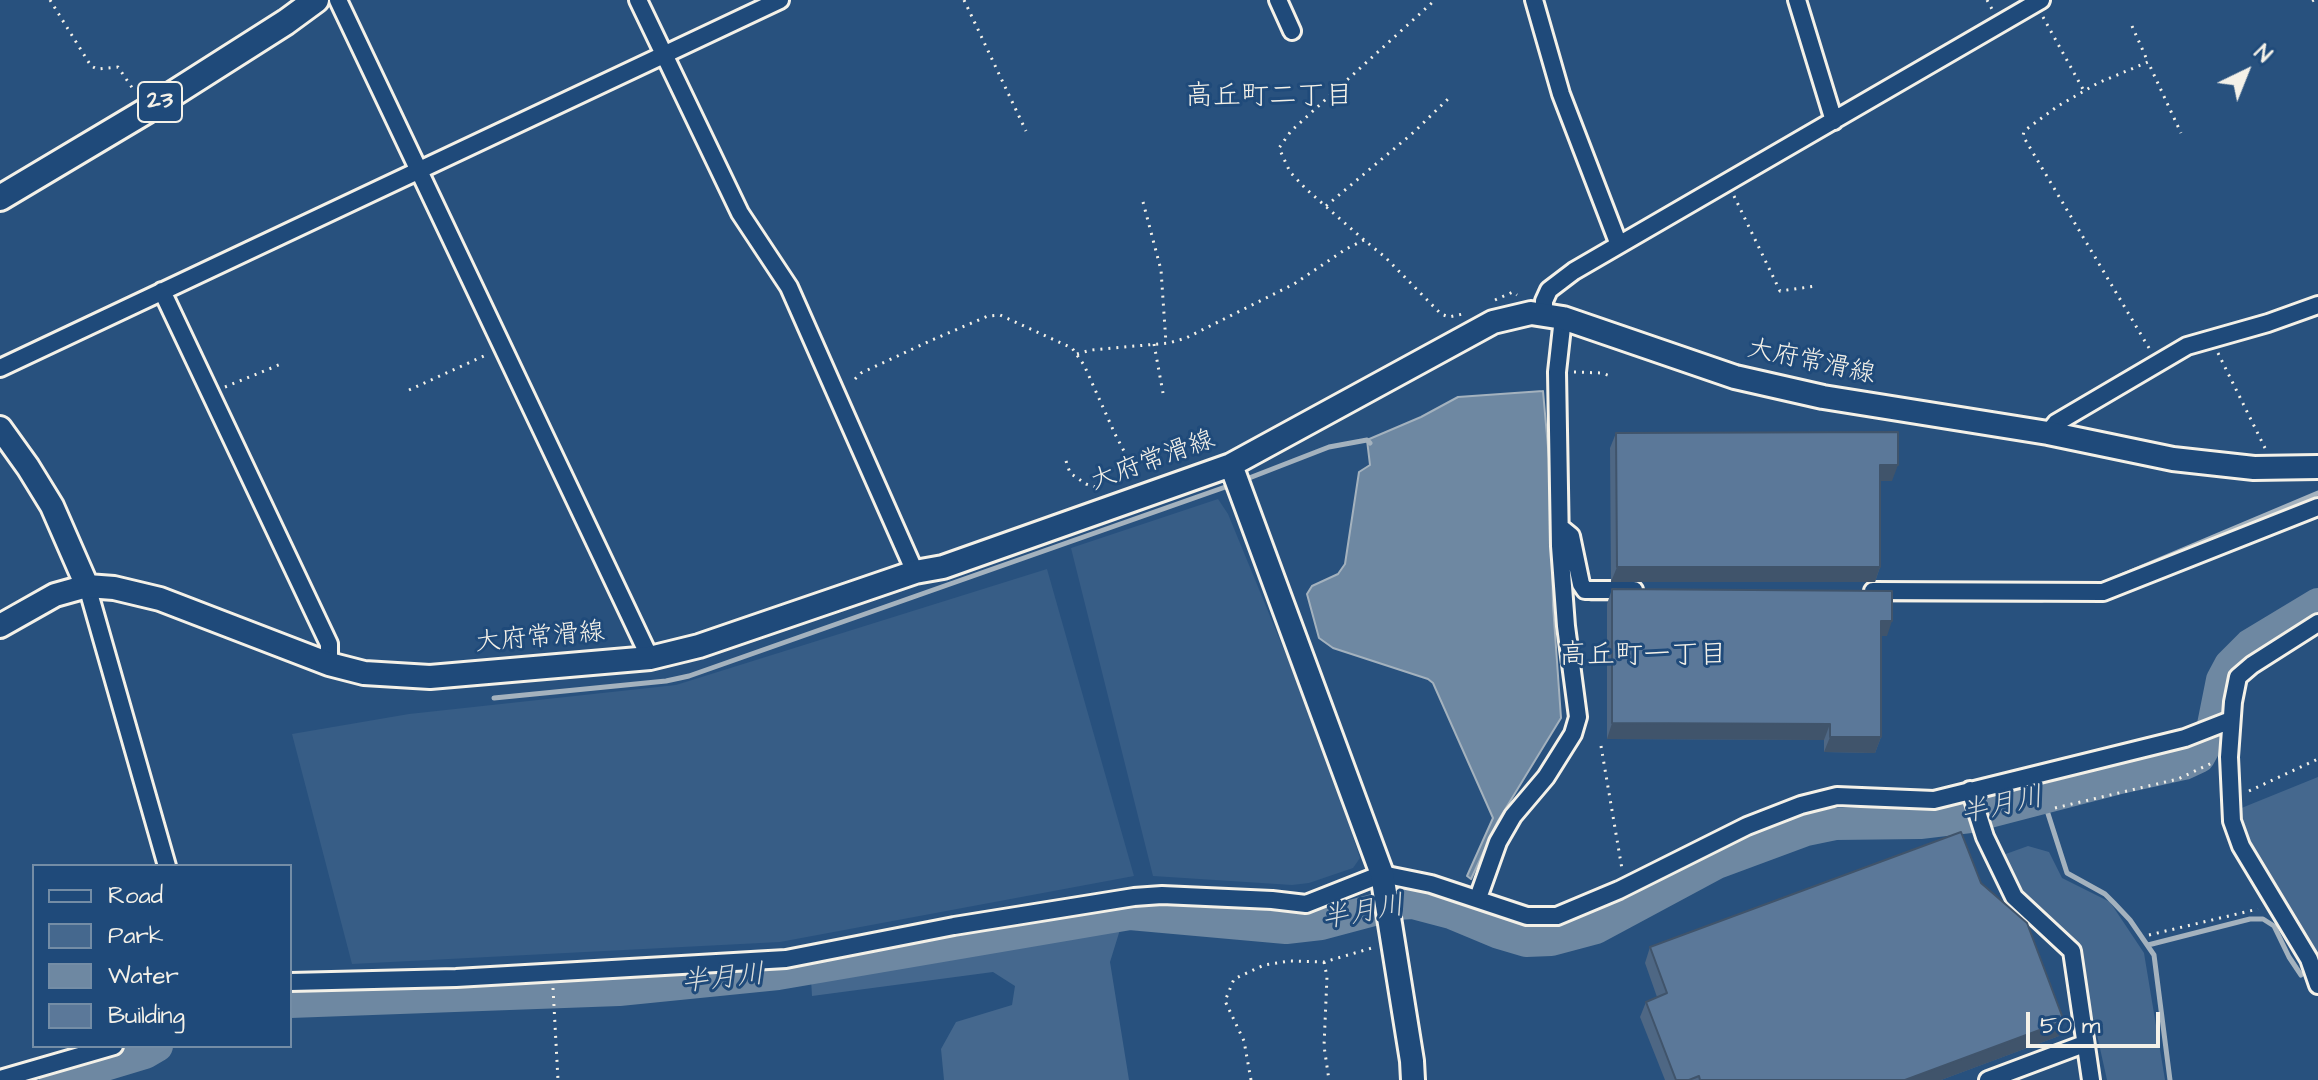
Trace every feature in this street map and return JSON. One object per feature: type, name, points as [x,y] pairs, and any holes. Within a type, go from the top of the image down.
[{"type":"main road","name":"23","points":[[0,198],[146,111],[316,0]]},
{"type":"main road","name":"大府常滑線","points":[[0,626],[55,595],[87,586],[114,588],[160,599],[329,664],[364,673],[430,677],[650,658],[699,646],[915,572],[943,567],[1231,465],[1493,322],[1546,315],[1735,377],[1823,397],[2048,433],[2173,459],[2272,468],[2318,467]]},
{"type":"main road","points":[[0,428],[52,506],[87,586]]},
{"type":"main road","points":[[1231,465],[1383,882],[1413,1080]]},
{"type":"street","points":[[338,0],[650,658]]},
{"type":"street","points":[[638,0],[740,213],[789,287],[915,572]]},
{"type":"street","points":[[0,368],[780,0]]},
{"type":"street","points":[[1278,0],[1292,31]]},
{"type":"street","points":[[1534,0],[1561,94],[1619,245]]},
{"type":"street","points":[[1797,0],[1834,121]]},
{"type":"street","points":[[1478,898],[1498,842],[1513,816],[1546,777],[1573,734],[1578,717],[1566,626],[1560,527],[1557,372],[1544,301],[1549,290],[1574,271],[2038,2]]},
{"type":"street","points":[[162,291],[329,644],[329,664]]},
{"type":"street","points":[[2048,433],[2056,423],[2187,346],[2318,305]]},
{"type":"street","points":[[1852,591],[2103,592],[2318,507]]},
{"type":"street","points":[[1560,527],[1571,536],[1585,590],[1648,590]]},
{"type":"street","points":[[87,586],[166,864]]},
{"type":"street","points":[[2318,623],[2238,677],[2226,721],[2232,821],[2241,846],[2309,959],[2318,985]]},
{"type":"street","points":[[292,982],[456,978],[786,959],[954,926],[1134,897],[1209,897],[1306,904],[1383,882],[1431,884],[1527,916],[1557,916],[1747,826],[1801,805],[1837,796],[1934,800],[1972,798],[2201,733],[2226,721]]},
{"type":"street","points":[[1972,798],[1985,837],[2014,897],[2072,951],[2091,1080]]},
{"type":"street","points":[[1988,1080],[2084,1044]]},
{"type":"street","points":[[0,1079],[107,1048]]},
{"type":"path","points":[[50,0],[91,66],[97,69],[118,67],[146,111]]},
{"type":"path","points":[[964,0],[1026,131]]},
{"type":"path","points":[[1435,0],[1282,140],[1279,148],[1290,172],[1385,257],[1441,314],[1449,317],[1473,309]]},
{"type":"path","points":[[2038,2],[2084,91]]},
{"type":"path","points":[[2132,26],[2181,133]]},
{"type":"path","points":[[2148,62],[2084,91],[2032,123],[2023,136],[2159,365]]},
{"type":"path","points":[[1326,206],[1414,132],[1451,96]]},
{"type":"path","points":[[1727,181],[1780,291],[1816,286]]},
{"type":"path","points":[[1143,202],[1161,270],[1166,343]]},
{"type":"path","points":[[1077,354],[1186,338],[1294,284],[1364,240]]},
{"type":"path","points":[[1487,303],[1513,292],[1546,315]]},
{"type":"path","points":[[855,379],[861,373],[988,316],[1000,315],[1072,348],[1084,365],[1135,472],[1141,477]]},
{"type":"path","points":[[2211,339],[2272,460],[2272,468]]},
{"type":"path","points":[[1154,344],[1163,393]]},
{"type":"path","points":[[409,390],[503,347]]},
{"type":"path","points":[[211,393],[281,364]]},
{"type":"path","points":[[1557,372],[1602,373],[1613,377]]},
{"type":"path","points":[[1066,461],[1070,473],[1076,478],[1119,495],[1122,503]]},
{"type":"path","points":[[1601,746],[1619,854],[1628,885]]},
{"type":"path","points":[[2055,808],[2178,779],[2209,763],[2229,757]]},
{"type":"path","points":[[2229,800],[2318,759]]},
{"type":"path","points":[[2149,935],[2275,904]]},
{"type":"path","points":[[1251,1080],[1244,1041],[1225,1001],[1234,979],[1264,965],[1290,961],[1324,962],[1394,943]]},
{"type":"path","points":[[1324,962],[1327,977],[1324,1046],[1329,1080]]},
{"type":"path","points":[[552,971],[558,1080]]},
{"type":"shaded area","points":[[1218,499],[1228,514],[1319,735],[1360,858],[1353,868],[1309,883],[1292,885],[1153,876],[1071,548]]},
{"type":"shaded area","points":[[1047,569],[1134,876],[780,942],[352,964],[292,734],[409,714],[676,685]]},
{"type":"green space","points":[[2318,777],[2318,954],[2245,837],[2239,809]]},
{"type":"green space","points":[[2028,846],[2049,852],[2062,878],[2110,902],[2144,953],[2165,1080],[2107,1080],[2078,949],[2023,891],[2003,855]]},
{"type":"green space","points":[[1123,920],[1110,962],[1129,1080],[944,1080],[941,1049],[956,1022],[1012,1005],[1015,986],[993,972],[812,996],[811,979]]},
{"type":"water","points":[[1543,391],[1550,470],[1553,605],[1561,718],[1498,821],[1471,879],[1467,876],[1493,818],[1433,683],[1333,648],[1319,638],[1307,594],[1312,586],[1338,574],[1345,564],[1359,472],[1370,465],[1367,440],[1458,397]]},
{"type":"building","points":[[1898,432],[1898,465],[1880,465],[1880,567],[1617,567],[1616,433]]},
{"type":"building","points":[[1612,589],[1892,591],[1892,621],[1881,621],[1881,737],[1830,737],[1830,724],[1612,723]]},
{"type":"building","points":[[1961,832],[1981,883],[2027,923],[2064,1021],[1905,1080],[1700,1080],[1699,1076],[1676,1080],[1646,1002],[1667,993],[1650,947]]},
{"type":"waterway","points":[[1244,480],[1329,447],[1367,440],[1370,443]]},
{"type":"waterway","points":[[494,698],[689,676],[1231,485]]},
{"type":"waterway","points":[[2109,581],[2318,493]]},
{"type":"waterway","points":[[1591,599],[1614,599]]},
{"type":"waterway","points":[[1888,600],[2042,600]]},
{"type":"waterway","name":"半月川","points":[[292,1002],[619,990],[778,974],[1130,914],[1286,928],[1321,924],[1396,904],[1413,903],[1451,913],[1526,941],[1551,940],[1596,928],[1717,863],[1806,830],[1835,824],[1920,823],[1970,817],[2184,764],[2199,757],[2211,735],[2222,680],[2230,665],[2250,645],[2318,604]]},
{"type":"waterway","points":[[2043,798],[2067,873],[2105,894],[2130,920],[2154,955],[2170,1080]]},
{"type":"waterway","points":[[2148,945],[2250,919],[2263,919],[2274,926],[2301,975]]},
{"type":"waterway","name":"半月川","points":[[55,1080],[154,1048]]},
{"type":"district","name":"高丘町二丁目","points":[[1269,98]]},
{"type":"district","name":"高丘町一丁目","points":[[1643,657]]}]
